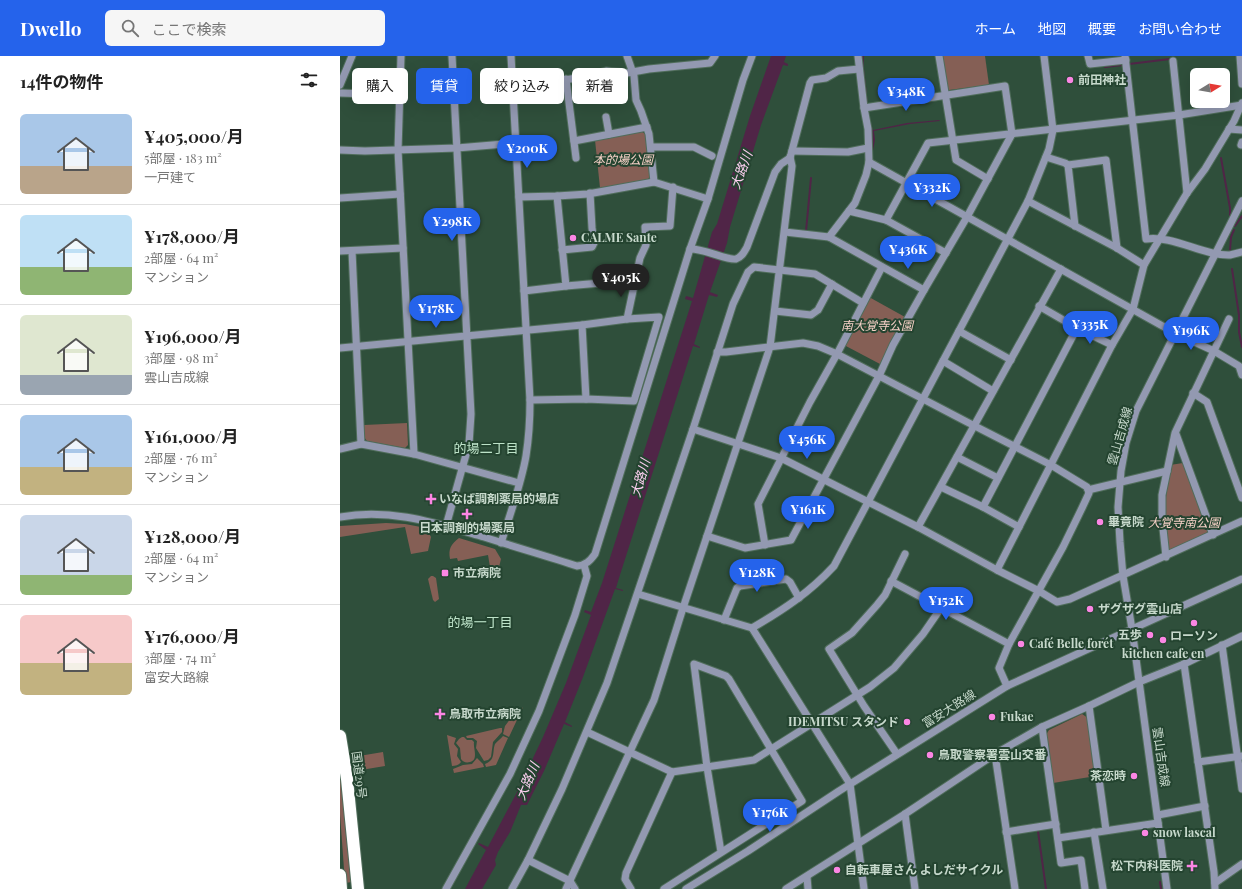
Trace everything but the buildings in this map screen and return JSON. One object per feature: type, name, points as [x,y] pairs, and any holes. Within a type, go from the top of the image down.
[{"type":"highway","name":"国道29号","points":[[340,736],[347,779],[358,889]]},
{"type":"highway","points":[[340,875],[341,889]]},
{"type":"street","points":[[340,86],[352,56]]},
{"type":"street","points":[[401,56],[401,68]]},
{"type":"street","points":[[446,526],[469,444],[471,414],[452,56]]},
{"type":"street","points":[[511,56],[512,68]]},
{"type":"street","points":[[628,56],[634,76],[636,100],[647,127],[651,147],[654,182]]},
{"type":"street","points":[[576,158],[566,79],[606,71],[627,73],[710,63],[715,56]]},
{"type":"street","points":[[340,516],[362,514],[397,515],[426,520],[577,566],[590,562],[595,554],[694,248],[743,80],[752,56]]},
{"type":"street","points":[[829,237],[850,211],[859,195],[866,175],[868,162],[868,129],[858,56]]},
{"type":"street","points":[[939,56],[956,160],[988,179]]},
{"type":"street","points":[[752,628],[800,598],[818,584],[834,566],[1028,201],[1046,157],[1053,130],[1044,56]]},
{"type":"street","points":[[1088,56],[1090,64],[1125,58],[1146,239],[1160,238],[1229,255],[1242,252]]},
{"type":"street","points":[[1240,56],[1242,84]]},
{"type":"street","points":[[1173,61],[1187,193]]},
{"type":"street","points":[[566,889],[654,700],[770,347],[785,232],[792,166],[791,154],[812,80],[826,78],[838,70],[859,69]]},
{"type":"street","points":[[707,536],[746,548],[791,540],[879,376],[894,345],[967,217],[1012,134],[1005,86],[864,108]]},
{"type":"street","points":[[340,92],[352,93]]},
{"type":"street","points":[[400,104],[398,150],[414,454]]},
{"type":"street","points":[[502,543],[526,456],[529,431],[530,400],[514,104]]},
{"type":"street","points":[[886,220],[928,143],[1132,121],[1179,115],[1242,104]]},
{"type":"street","points":[[997,570],[1112,345],[1133,309],[1144,265],[1187,193],[1229,129],[1242,104]]},
{"type":"street","points":[[606,117],[609,134]]},
{"type":"street","points":[[574,141],[647,127]]},
{"type":"street","points":[[1229,129],[1242,130]]},
{"type":"street","points":[[340,150],[365,151],[457,148],[516,143]]},
{"type":"street","points":[[651,147],[694,147],[712,156]]},
{"type":"street","points":[[694,248],[730,258],[739,258],[747,247],[775,172],[791,154],[848,152],[868,148]]},
{"type":"street","points":[[1046,157],[1068,165],[1106,160],[1116,248]]},
{"type":"street","points":[[868,162],[1175,333],[1214,351],[1239,366],[1242,375]]},
{"type":"street","points":[[1068,165],[1075,226]]},
{"type":"street","points":[[519,197],[590,193],[654,182],[708,199]]},
{"type":"street","points":[[627,319],[640,258],[646,246],[645,227],[670,226],[673,187]]},
{"type":"street","points":[[562,250],[592,247],[594,243],[590,193]]},
{"type":"street","points":[[340,198],[400,194]]},
{"type":"street","points":[[557,196],[566,286]]},
{"type":"street","points":[[1028,201],[1116,248],[1144,265]]},
{"type":"street","name":"雲山吉成線","points":[[1167,889],[1132,629],[1123,576],[1118,524],[1120,482],[1126,443],[1136,411],[1242,201]]},
{"type":"street","points":[[850,211],[886,220],[946,253]]},
{"type":"street","points":[[785,232],[829,237],[924,290]]},
{"type":"street","points":[[340,251],[403,248]]},
{"type":"street","points":[[352,251],[361,444]]},
{"type":"street","points":[[512,889],[549,818],[588,732],[607,683],[693,429],[733,304],[748,272],[754,267],[815,274],[863,303]]},
{"type":"street","points":[[765,545],[758,504],[810,402],[837,354],[882,267]]},
{"type":"street","points":[[918,527],[941,487],[973,425],[1061,269]]},
{"type":"street","points":[[524,291],[635,280]]},
{"type":"street","points":[[775,311],[811,315],[818,310],[832,284]]},
{"type":"street","points":[[1039,306],[1077,328],[1112,345]]},
{"type":"street","points":[[340,348],[659,317],[634,401],[586,399],[530,400]]},
{"type":"street","points":[[1166,557],[1162,519],[1162,495],[1175,433],[1229,319]]},
{"type":"street","points":[[582,325],[586,399]]},
{"type":"street","points":[[983,507],[1077,328]]},
{"type":"street","points":[[959,331],[1010,360]]},
{"type":"street","points":[[717,352],[803,344],[818,346],[837,354],[1051,465],[1088,486],[1089,493],[1082,508],[1039,591],[1009,644],[999,668],[1007,686]]},
{"type":"street","points":[[942,361],[993,390]]},
{"type":"street","points":[[1193,393],[1207,402],[1242,498]]},
{"type":"street","points":[[693,429],[781,458],[918,527],[1057,602],[1065,601],[1123,576],[1242,521]]},
{"type":"street","points":[[1175,433],[1213,535]]},
{"type":"street","points":[[340,449],[361,444],[414,454],[520,482]]},
{"type":"street","points":[[957,457],[998,478]]},
{"type":"street","points":[[1088,490],[1167,471]]},
{"type":"street","points":[[941,487],[983,507],[1019,527]]},
{"type":"street","points":[[897,754],[829,649],[852,633],[885,595],[905,554]]},
{"type":"street","points":[[446,889],[510,774],[539,711],[575,615],[586,576],[584,565]]},
{"type":"street","points":[[724,620],[736,588],[740,586],[786,579],[790,582],[800,598]]},
{"type":"street","name":"富安大路線","points":[[686,889],[748,851],[897,754],[1007,686],[1242,579]]},
{"type":"street","points":[[891,581],[1009,644]]},
{"type":"street","points":[[638,594],[752,628],[850,784],[864,889]]},
{"type":"street","points":[[588,732],[672,772],[754,760],[870,687],[894,668],[923,634],[941,608]]},
{"type":"street","points":[[786,889],[905,814],[995,754],[1042,727],[1139,682],[1184,664],[1242,636]]},
{"type":"street","points":[[1222,645],[1240,756],[1242,789]]},
{"type":"street","points":[[664,889],[802,801],[729,679],[726,676],[694,664],[707,767],[721,852]]},
{"type":"street","points":[[1184,664],[1215,886]]},
{"type":"street","points":[[1089,706],[1106,830]]},
{"type":"street","points":[[1042,727],[1062,863],[1081,860],[1085,889]]},
{"type":"street","points":[[995,754],[1015,889]]},
{"type":"street","points":[[1198,762],[1240,756]]},
{"type":"street","points":[[631,889],[625,879],[626,873],[672,772]]},
{"type":"street","points":[[1158,815],[1205,806]]},
{"type":"street","points":[[905,814],[915,889]]},
{"type":"street","points":[[1058,838],[1158,823]]},
{"type":"street","points":[[1006,832],[1056,824]]},
{"type":"street","points":[[1094,832],[1103,889]]},
{"type":"street","points":[[528,860],[570,882],[575,889]]},
{"type":"street","points":[[1215,886],[1242,864]]},
{"type":"street","points":[[807,877],[808,889]]},
{"type":"green space","points":[[943,56],[985,56],[989,85],[947,89],[942,58]]},
{"type":"green space","name":"本的場公園","points":[[641,131],[645,134],[650,175],[648,180],[627,185],[600,188],[595,140]]},
{"type":"green space","name":"南大覚寺公園","points":[[869,297],[905,317],[880,364],[844,345]]},
{"type":"green space","points":[[407,423],[408,445],[405,448],[367,441],[364,437],[364,425]]},
{"type":"green space","name":"大覚寺南公園","points":[[1183,463],[1208,531],[1206,535],[1171,551],[1168,549],[1165,528],[1165,507],[1170,465]]},
{"type":"green space","points":[[386,523],[405,524],[426,528],[431,537],[428,551],[411,554],[405,527],[340,537],[340,526]]},
{"type":"green space","points":[[459,538],[495,549],[501,559],[498,571],[491,573],[488,555],[458,561],[457,558],[450,559],[449,552],[451,547]]},
{"type":"green space","points":[[431,576],[436,578],[439,599],[435,602],[433,600],[428,579]]},
{"type":"green space","points":[[523,707],[509,737],[503,734],[505,726]]},
{"type":"green space","points":[[1082,714],[1088,718],[1096,776],[1053,783],[1046,735],[1049,730]]},
{"type":"green space","points":[[502,728],[502,732],[493,742],[491,757],[484,761],[476,748],[477,741],[473,738],[467,738],[466,736]]},
{"type":"green space","points":[[447,735],[456,738],[454,744],[458,749],[457,756],[461,762],[456,766],[452,766]]},
{"type":"green space","points":[[503,736],[508,738],[496,765],[486,767],[485,764],[492,758],[495,744]]},
{"type":"green space","points":[[462,737],[474,742],[475,756],[473,761],[465,762],[461,759],[460,748],[456,743]]},
{"type":"green space","points":[[383,752],[385,766],[361,770],[359,756]]},
{"type":"green space","points":[[477,758],[484,767],[454,773],[453,769],[463,765],[472,764]]},
{"type":"green space","points":[[340,764],[352,882],[345,883],[340,814]]},
{"type":"water","name":"大路川","points":[[771,56],[786,56],[784,62],[788,64],[788,66],[783,65],[761,125],[730,227],[727,243],[710,292],[718,295],[717,297],[709,295],[694,344],[700,348],[693,346],[616,588],[623,591],[615,589],[565,722],[572,727],[564,724],[544,771],[527,805],[521,805],[510,832],[498,852],[495,860],[496,865],[482,889],[465,889],[486,850],[478,844],[479,843],[488,847],[516,794],[543,737],[566,683],[591,615],[584,612],[585,610],[591,612],[602,583],[692,301],[685,299],[686,296],[693,298],[712,232],[717,224],[750,116]]},
{"type":"water","points":[[860,56],[864,56],[868,108],[873,130],[907,123],[940,121],[910,124],[874,131],[875,140],[872,156],[870,153],[872,136],[867,119]]},
{"type":"waterway","points":[[1129,64],[1170,59]]},
{"type":"waterway","points":[[1105,67],[1122,65]]},
{"type":"waterway","points":[[1221,158],[1230,208],[1230,218]]},
{"type":"waterway","points":[[806,231],[811,178]]},
{"type":"waterway","points":[[1235,226],[1242,216]]},
{"type":"waterway","points":[[1230,250],[1231,237],[1234,230]]},
{"type":"waterway","points":[[1232,269],[1242,347]]},
{"type":"waterway","points":[[1038,831],[1046,889]]},
{"type":"waterway","points":[[1160,882],[1161,889]]},
{"type":"place","name":"前田神社","points":[[1070,80]]},
{"type":"place","name":"CALME Sante","points":[[573,238]]},
{"type":"place","name":"いなば調剤薬局的場店","points":[[431,499]]},
{"type":"place","name":"日本調剤的場薬局","points":[[467,514]]},
{"type":"place","name":"畢竟院","points":[[1100,522]]},
{"type":"place","name":"市立病院","points":[[445,573]]},
{"type":"place","name":"ザグザグ雲山店","points":[[1090,609]]},
{"type":"place","name":"ローソン","points":[[1194,623]]},
{"type":"place","name":"五歩","points":[[1150,635]]},
{"type":"place","name":"kitchen cafe en","points":[[1163,640]]},
{"type":"place","name":"Café Belle forét","points":[[1021,644]]},
{"type":"place","name":"鳥取市立病院","points":[[440,714]]},
{"type":"place","name":"Fukae","points":[[992,717]]},
{"type":"place","name":"IDEMITSU スタンド","points":[[907,722]]},
{"type":"place","name":"鳥取警察署雲山交番","points":[[930,755]]},
{"type":"place","name":"茶恋時","points":[[1134,776]]},
{"type":"place","name":"snow lascal","points":[[1145,833]]},
{"type":"place","name":"松下内科医院","points":[[1192,866]]},
{"type":"place","name":"自転車屋さん よしだサイクル","points":[[837,870]]},
{"type":"district","name":"的場二丁目","points":[[486,448]]},
{"type":"district","name":"的場一丁目","points":[[480,622]]}]
